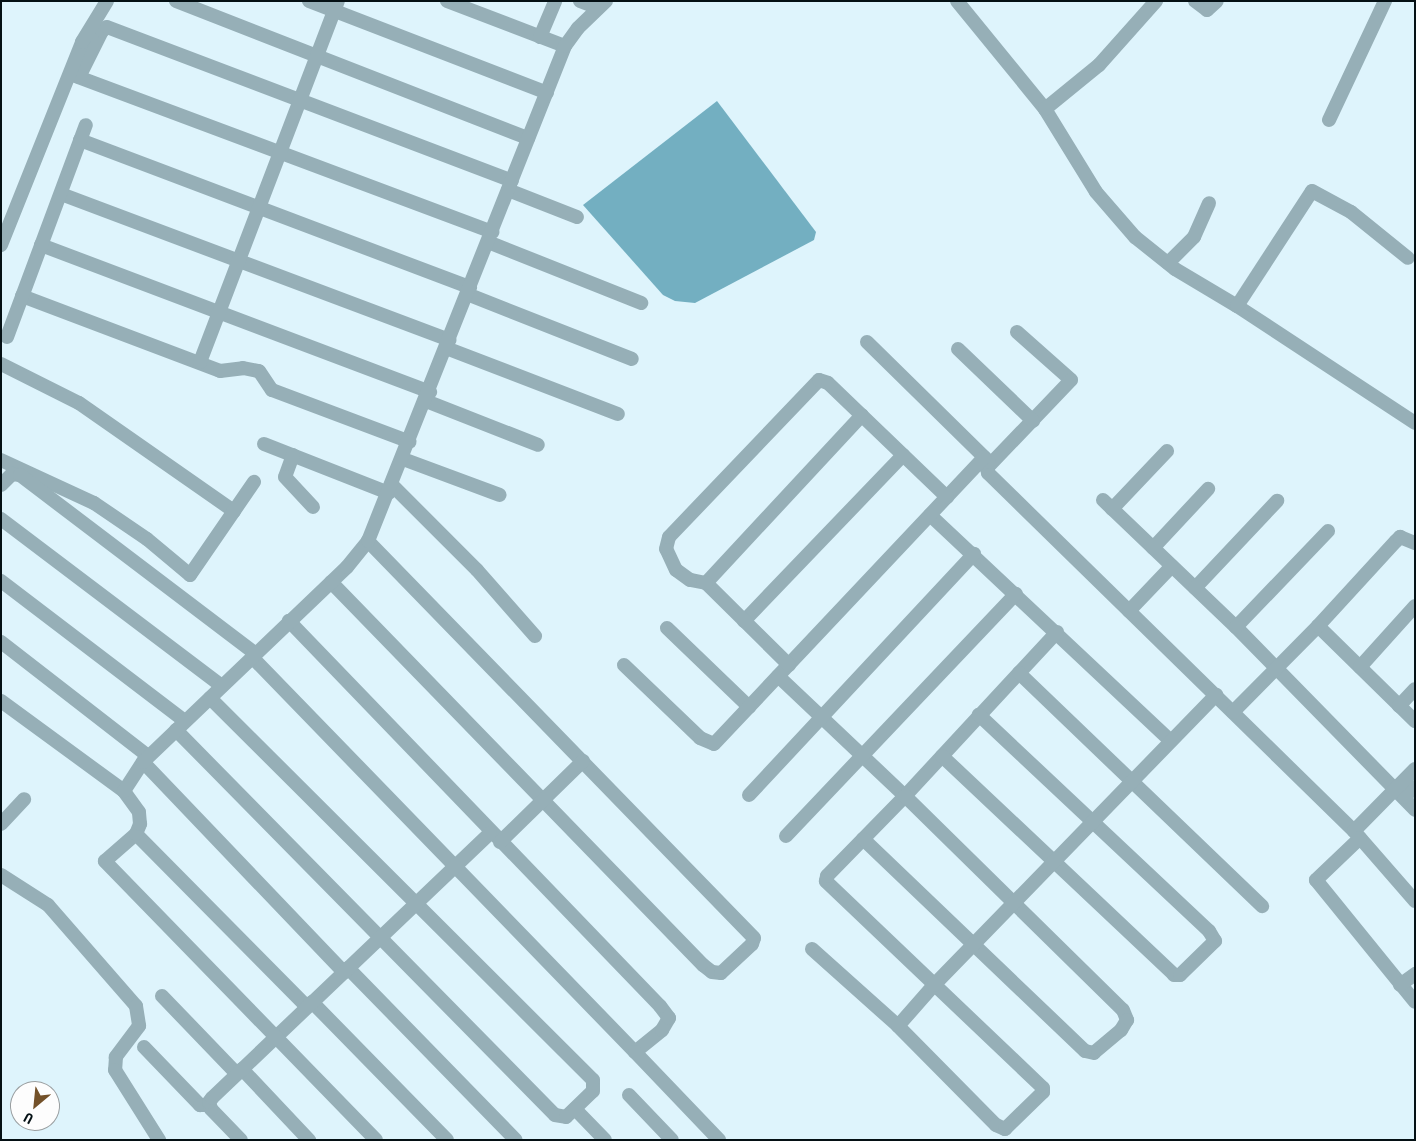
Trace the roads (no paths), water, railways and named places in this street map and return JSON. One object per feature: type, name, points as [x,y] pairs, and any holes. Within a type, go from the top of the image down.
[{"type":"street","points":[[74,76],[82,42],[106,1]]},
{"type":"street","points":[[176,1],[528,138]]},
{"type":"street","points":[[309,1],[336,6],[547,92]]},
{"type":"street","points":[[447,1],[565,46]]},
{"type":"street","points":[[540,37],[555,1]]},
{"type":"street","points":[[580,1],[602,5]]},
{"type":"street","points":[[957,1],[1044,109],[1116,218],[1168,263],[1238,306],[1415,423]]},
{"type":"street","points":[[1044,109],[1099,65],[1156,1]]},
{"type":"street","points":[[1195,1],[1207,10],[1217,1]]},
{"type":"street","points":[[1330,120],[1385,1]]},
{"type":"street","points":[[124,791],[145,760],[331,582],[368,541],[410,442],[565,46],[578,28],[602,5]]},
{"type":"street","points":[[200,362],[336,6]]},
{"type":"street","points":[[1,246],[74,76],[102,31],[107,27],[300,100],[510,186],[578,217]]},
{"type":"street","points":[[74,76],[280,153],[490,237],[641,303]]},
{"type":"street","points":[[7,337],[86,125]]},
{"type":"street","points":[[80,140],[260,206],[632,359]]},
{"type":"street","points":[[1238,306],[1312,191],[1351,212],[1408,258]]},
{"type":"street","points":[[60,194],[240,260],[618,414]]},
{"type":"street","points":[[1168,263],[1194,237],[1209,203]]},
{"type":"street","points":[[41,245],[221,311],[428,396],[538,445]]},
{"type":"street","points":[[22,296],[220,371],[243,368],[259,371],[272,390],[410,442]]},
{"type":"street","points":[[624,666],[708,743],[714,744],[930,514],[1033,421],[1071,380],[1017,332]]},
{"type":"street","points":[[868,342],[988,461],[988,473],[1216,694],[1357,835],[1415,901]]},
{"type":"street","points":[[958,349],[1033,421]]},
{"type":"street","points":[[1,364],[78,403],[234,512]]},
{"type":"street","points":[[789,665],[706,582],[690,580],[676,570],[666,549],[669,537],[819,380],[828,383],[947,497]]},
{"type":"street","points":[[706,582],[862,415]]},
{"type":"street","points":[[264,444],[390,489],[477,570],[536,636]]},
{"type":"street","points":[[1167,451],[1108,504],[1236,627],[1400,792],[1415,810]]},
{"type":"street","points":[[293,455],[286,477],[313,507]]},
{"type":"street","points":[[744,621],[903,455]]},
{"type":"street","points":[[403,459],[500,496]]},
{"type":"street","points":[[1,460],[94,503],[127,524],[190,575],[254,482]]},
{"type":"street","points":[[1,484],[12,474],[20,474],[254,655],[453,867],[719,1140]]},
{"type":"street","points":[[1153,548],[1208,489]]},
{"type":"street","points":[[1195,588],[1277,501]]},
{"type":"street","points":[[930,514],[1170,740]]},
{"type":"street","points":[[1,519],[222,686]]},
{"type":"street","points":[[1236,627],[1328,531]]},
{"type":"street","points":[[1233,712],[1318,626],[1400,537],[1415,543]]},
{"type":"street","points":[[331,582],[712,972],[720,973],[752,944],[754,938],[368,541]]},
{"type":"street","points":[[749,795],[974,554]]},
{"type":"street","points":[[1129,611],[1172,566]]},
{"type":"street","points":[[1,581],[181,726],[555,1115],[566,1118],[592,1091],[593,1080],[210,698]]},
{"type":"street","points":[[786,836],[1016,594]]},
{"type":"street","points":[[1360,667],[1415,606]]},
{"type":"street","points":[[289,621],[669,1018],[662,1030],[635,1052]]},
{"type":"street","points":[[1318,626],[1415,721]]},
{"type":"street","points":[[666,628],[749,707]]},
{"type":"street","points":[[812,949],[898,1026],[996,1125],[1005,1129],[1043,1092],[1043,1088],[826,881],[827,876],[905,796],[1057,632]]},
{"type":"street","points":[[1,642],[145,760],[346,970],[516,1140]]},
{"type":"street","points":[[1019,673],[1262,906]]},
{"type":"street","points":[[778,676],[905,796],[1128,1015],[1121,1030],[1094,1053],[1085,1052],[863,839]]},
{"type":"street","points":[[1400,706],[1415,690]]},
{"type":"street","points":[[898,1026],[973,944],[1216,694]]},
{"type":"street","points":[[1,701],[124,791],[139,812],[136,834],[105,861],[376,1140]]},
{"type":"street","points":[[942,756],[1052,862],[1174,975],[1180,975],[1215,940],[1092,820],[980,715]]},
{"type":"street","points":[[209,1105],[212,1098],[453,867],[543,801],[583,761]]},
{"type":"street","points":[[1415,769],[1400,792],[1316,880],[1415,1002]]},
{"type":"street","points":[[1400,792],[1415,787]]},
{"type":"street","points":[[1,824],[24,799]]},
{"type":"street","points":[[136,834],[447,1140]]},
{"type":"street","points":[[1,875],[48,905],[136,1006],[138,1026],[116,1057],[115,1070],[159,1140]]},
{"type":"street","points":[[1400,985],[1415,974]]},
{"type":"street","points":[[162,996],[309,1140]]},
{"type":"street","points":[[144,1047],[200,1105],[209,1105],[241,1140]]},
{"type":"street","points":[[629,1095],[672,1140]]},
{"type":"street","points":[[575,1109],[605,1140]]},
{"type":"water","points":[[717,101],[816,232],[814,240],[695,303],[675,301],[663,295],[583,205]]}]
